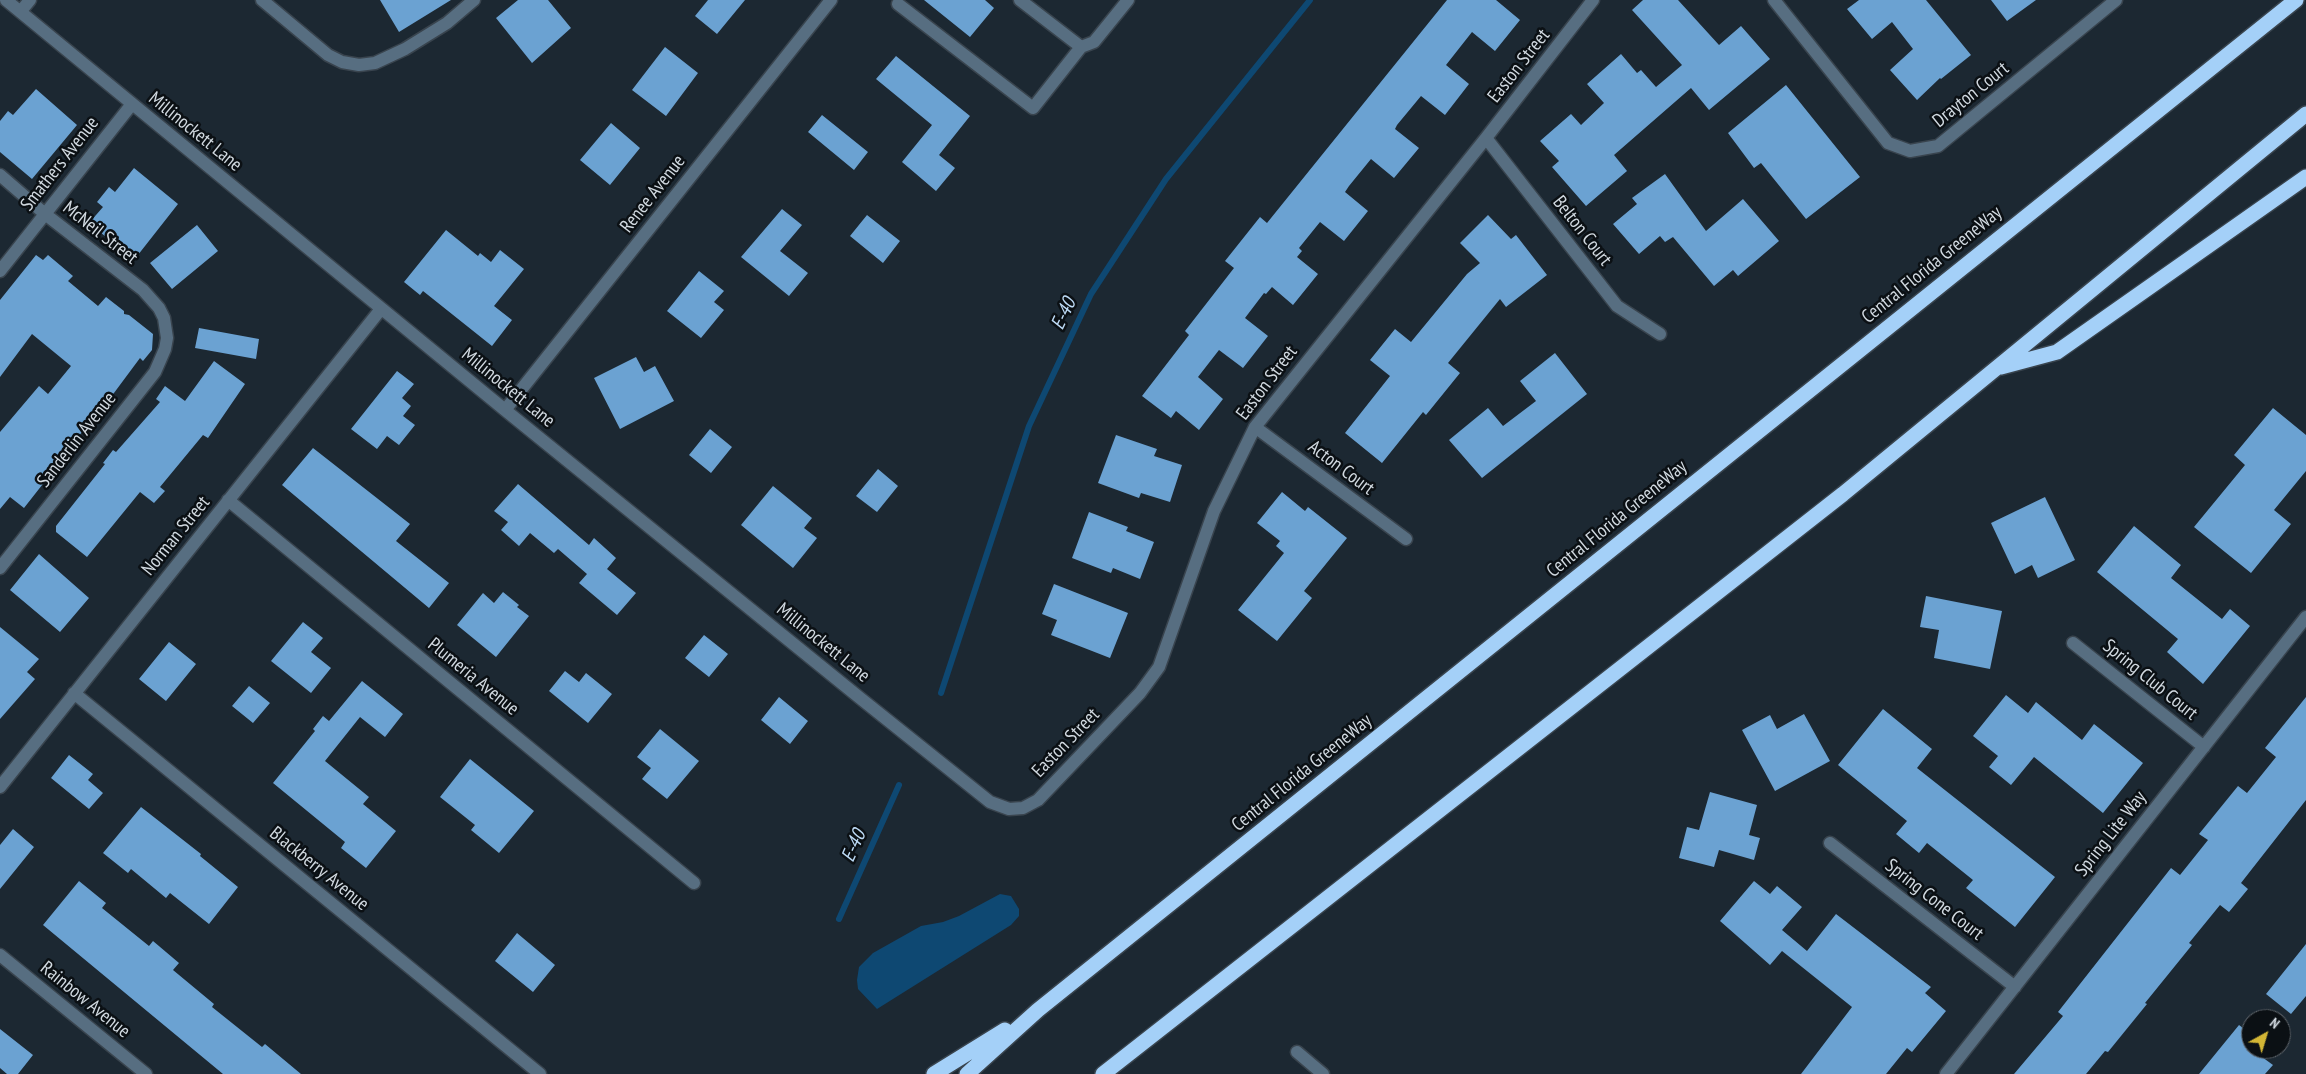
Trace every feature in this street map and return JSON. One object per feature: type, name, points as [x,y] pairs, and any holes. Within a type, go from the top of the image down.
[{"type":"highway","name":"Central Florida GreeneWay","points":[[967,1074],[1038,1010],[2296,0]]},
{"type":"highway","points":[[1103,1074],[1843,494],[2306,114]]},
{"type":"highway","points":[[1995,369],[2056,352],[2306,177]]},
{"type":"highway","points":[[934,1074],[1038,1010]]},
{"type":"street","name":"Millinockett Lane","points":[[6,0],[505,410],[990,802]]},
{"type":"street","points":[[20,11],[30,0]]},
{"type":"street","points":[[262,0],[328,55],[342,62],[359,65],[376,63],[405,49],[447,23],[474,0]]},
{"type":"street","name":"Renee Avenue","points":[[505,410],[831,0]]},
{"type":"street","points":[[1020,0],[1081,47]]},
{"type":"street","name":"Easton Street","points":[[990,802],[1009,809],[1023,808],[1038,800],[1140,693],[1159,667],[1214,510],[1255,427],[1486,138],[1593,0]]},
{"type":"street","name":"Drayton Court","points":[[1774,0],[1888,143],[1910,151],[1938,146],[2116,0]]},
{"type":"street","points":[[898,4],[1033,108],[1081,47],[1094,42],[1122,2]]},
{"type":"street","name":"Smathers Avenue","points":[[0,271],[132,104]]},
{"type":"street","name":"Belton Court","points":[[1486,138],[1618,306],[1660,334]]},
{"type":"street","name":"McNeil Street","points":[[0,175],[45,214],[143,290],[159,308],[166,329]]},
{"type":"street","name":"Norman Street","points":[[0,786],[381,308]]},
{"type":"street","name":"Sanderlin Avenue","points":[[0,568],[155,372],[165,349],[166,329]]},
{"type":"street","name":"Acton Court","points":[[1255,427],[1406,540]]},
{"type":"street","name":"Plumeria Avenue","points":[[228,500],[694,883]]},
{"type":"street","name":"Spring Lite Way","points":[[1946,1074],[2306,617]]},
{"type":"street","name":"Spring Club Court","points":[[2073,643],[2204,747]]},
{"type":"street","name":"Blackberry Avenue","points":[[74,693],[540,1074]]},
{"type":"street","name":"Spring Cone Court","points":[[1830,844],[2015,987]]},
{"type":"street","name":"Rainbow Avenue","points":[[0,955],[146,1074]]},
{"type":"street","points":[[1297,1052],[1323,1074]]},
{"type":"water","points":[[1000,894],[1011,896],[1019,909],[1019,916],[1011,925],[877,1009],[858,989],[859,967],[873,953],[921,926],[943,922],[959,916]]},
{"type":"building","points":[[380,0],[451,0],[399,32]]},
{"type":"building","points":[[518,0],[548,0],[571,28],[532,63],[496,18]]},
{"type":"building","points":[[708,0],[745,0],[717,34],[695,16]]},
{"type":"building","points":[[924,0],[985,0],[994,8],[970,37]]},
{"type":"building","points":[[1447,0],[1496,0],[1520,20],[1495,51],[1472,32],[1446,65],[1469,84],[1445,115],[1421,96],[1397,125],[1395,129],[1419,148],[1394,178],[1371,159],[1349,186],[1345,192],[1368,211],[1344,241],[1320,222],[1299,248],[1302,251],[1297,257],[1318,274],[1293,305],[1272,287],[1266,294],[1264,293],[1245,318],[1268,336],[1243,368],[1219,350],[1198,377],[1223,399],[1199,430],[1176,411],[1171,418],[1142,396],[1189,335],[1185,331],[1234,268],[1225,261],[1260,217],[1267,223]]},
{"type":"building","points":[[1643,0],[1678,0],[1719,45],[1741,26],[1770,59],[1709,110],[1691,88],[1614,155],[1627,171],[1586,206],[1552,167],[1559,161],[1540,141],[1571,114],[1581,125],[1604,103],[1587,84],[1621,54],[1637,73],[1641,70],[1656,87],[1682,65],[1632,10]]},
{"type":"building","points":[[1859,0],[1926,0],[1971,55],[1940,78],[1917,100],[1890,70],[1913,49],[1892,22],[1872,39],[1847,9]]},
{"type":"building","points":[[1991,0],[2036,0],[2007,21]]},
{"type":"building","points":[[665,47],[698,73],[666,116],[632,90]]},
{"type":"building","points":[[896,56],[970,116],[939,155],[955,168],[936,191],[902,162],[932,125],[876,79]]},
{"type":"building","points":[[1786,85],[1860,177],[1806,219],[1761,163],[1754,168],[1728,133]]},
{"type":"building","points":[[36,89],[77,125],[32,179],[0,152],[0,121],[8,111],[13,115]]},
{"type":"building","points":[[822,115],[868,152],[854,170],[808,132]]},
{"type":"building","points":[[611,123],[640,148],[610,185],[580,160]]},
{"type":"building","points":[[134,168],[178,204],[134,260],[89,223],[103,207],[97,202],[109,187],[115,192]]},
{"type":"building","points":[[1665,174],[1706,231],[1743,199],[1779,241],[1738,276],[1733,270],[1714,286],[1673,237],[1665,242],[1660,236],[1639,254],[1613,224],[1637,204],[1632,198]]},
{"type":"building","points":[[782,209],[802,225],[780,251],[808,273],[789,296],[741,257]]},
{"type":"building","points":[[867,215],[900,241],[883,263],[850,236]]},
{"type":"building","points":[[1488,215],[1511,239],[1516,235],[1547,275],[1506,307],[1500,299],[1448,363],[1460,373],[1426,415],[1423,412],[1382,463],[1345,433],[1390,376],[1370,360],[1395,329],[1411,342],[1467,274],[1480,263],[1460,243]]},
{"type":"building","points":[[197,225],[218,251],[172,289],[150,263]]},
{"type":"building","points":[[446,230],[478,256],[480,253],[491,262],[500,250],[524,269],[494,306],[512,320],[492,346],[423,291],[420,295],[404,282]]},
{"type":"building","points":[[36,255],[43,260],[48,255],[73,276],[68,281],[98,306],[106,297],[124,311],[124,314],[129,315],[153,334],[152,350],[143,361],[140,358],[85,432],[83,431],[76,437],[43,478],[46,480],[24,508],[10,497],[0,509],[0,432],[39,386],[48,394],[71,366],[32,334],[0,377],[0,300]]},
{"type":"building","points":[[699,271],[724,291],[714,302],[724,310],[701,338],[667,311]]},
{"type":"building","points":[[199,328],[259,339],[256,359],[195,348]]},
{"type":"building","points":[[1555,353],[1587,394],[1482,478],[1449,440],[1488,408],[1503,426],[1536,401],[1520,381]]},
{"type":"building","points":[[636,357],[644,372],[655,366],[674,401],[620,429],[594,378]]},
{"type":"building","points":[[214,361],[245,384],[208,438],[203,435],[160,487],[165,491],[154,503],[140,492],[87,557],[56,532],[56,526],[105,464],[103,463],[113,450],[116,452],[160,402],[156,399],[165,386],[185,401]]},
{"type":"building","points":[[397,371],[414,384],[402,398],[411,406],[403,416],[415,425],[399,445],[387,436],[377,449],[351,429]]},
{"type":"building","points":[[2273,408],[2306,435],[2306,471],[2274,510],[2291,524],[2251,573],[2194,527],[2245,465],[2234,455]]},
{"type":"building","points":[[710,429],[732,447],[711,473],[689,455]]},
{"type":"building","points":[[1116,435],[1157,449],[1154,456],[1182,465],[1170,502],[1141,493],[1139,498],[1098,483]]},
{"type":"building","points":[[313,448],[410,524],[396,541],[449,583],[429,608],[282,485]]},
{"type":"building","points":[[878,469],[898,486],[877,512],[856,496]]},
{"type":"building","points":[[518,484],[589,545],[594,538],[616,558],[607,569],[636,593],[617,615],[579,583],[587,574],[558,549],[554,553],[530,533],[519,546],[501,530],[508,522],[494,511]]},
{"type":"building","points":[[773,486],[812,518],[804,528],[817,538],[793,568],[741,525]]},
{"type":"building","points":[[1282,492],[1305,511],[1308,507],[1347,538],[1304,591],[1312,598],[1277,641],[1238,610],[1284,553],[1276,546],[1280,541],[1257,523]]},
{"type":"building","points":[[2045,497],[2075,560],[2038,578],[2032,565],[2015,574],[1991,523]]},
{"type":"building","points":[[1089,512],[1128,527],[1126,531],[1154,542],[1140,579],[1113,568],[1111,573],[1072,558]]},
{"type":"building","points":[[2134,526],[2181,565],[2171,578],[2222,619],[2230,609],[2250,626],[2203,684],[2167,652],[2178,639],[2097,572]]},
{"type":"building","points":[[39,554],[89,598],[60,632],[10,590]]},
{"type":"building","points":[[1054,584],[1128,613],[1110,658],[1051,635],[1057,620],[1042,614]]},
{"type":"building","points":[[503,592],[519,605],[517,607],[529,616],[496,657],[457,625],[483,593],[494,603]]},
{"type":"building","points":[[1926,596],[2002,611],[1990,669],[1934,658],[1939,630],[1920,627]]},
{"type":"building","points":[[303,622],[323,638],[311,652],[331,668],[311,693],[271,661]]},
{"type":"building","points":[[0,627],[39,659],[27,672],[35,679],[0,719]]},
{"type":"building","points":[[704,635],[728,654],[709,677],[685,658]]},
{"type":"building","points":[[169,642],[196,664],[166,701],[139,679]]},
{"type":"building","points":[[565,671],[579,682],[586,673],[612,694],[588,723],[549,691]]},
{"type":"building","points":[[362,681],[403,714],[385,737],[360,717],[325,761],[369,797],[363,804],[396,831],[366,868],[341,848],[345,842],[273,783],[315,731],[313,729],[323,716],[329,721]]},
{"type":"building","points":[[249,686],[270,703],[253,723],[232,706]]},
{"type":"building","points":[[2006,695],[2028,713],[2036,702],[2082,740],[2094,724],[2143,763],[2103,813],[2034,757],[2011,785],[1989,767],[1998,756],[1973,736]]},
{"type":"building","points":[[779,697],[808,721],[790,744],[761,720]]},
{"type":"building","points":[[2306,697],[2306,800],[2241,883],[2248,889],[2229,912],[2220,905],[2189,943],[2192,945],[2145,1003],[2147,1004],[2108,1052],[2105,1051],[2086,1074],[2014,1074],[2063,1016],[2058,1012],[2171,868],[2180,875],[2208,840],[2199,834],[2238,786],[2247,793],[2276,757],[2265,748]]},
{"type":"building","points":[[1883,709],[1932,749],[1917,768],[2055,877],[2015,927],[1966,888],[1973,880],[1927,843],[1919,853],[1896,834],[1907,821],[1838,765]]},
{"type":"building","points":[[1804,714],[1830,761],[1775,791],[1742,730],[1770,715],[1777,729]]},
{"type":"building","points":[[660,729],[699,761],[667,799],[642,779],[651,768],[637,757]]},
{"type":"building","points":[[69,755],[93,774],[88,780],[103,793],[89,809],[51,778]]},
{"type":"building","points":[[470,759],[534,811],[499,853],[471,830],[475,825],[440,797]]},
{"type":"building","points":[[1710,792],[1757,805],[1749,835],[1760,838],[1754,860],[1719,850],[1714,867],[1679,858],[1687,827],[1699,830]]},
{"type":"building","points":[[141,807],[201,854],[200,856],[238,887],[209,924],[170,893],[166,898],[131,869],[128,873],[103,853]]},
{"type":"building","points":[[13,829],[34,847],[0,889],[0,845]]},
{"type":"building","points":[[79,881],[106,903],[102,908],[149,946],[153,941],[179,963],[173,970],[214,1004],[212,1007],[262,1047],[265,1044],[301,1074],[223,1074],[43,925]]},
{"type":"building","points":[[1754,881],[1770,894],[1777,886],[1802,907],[1782,930],[1807,951],[1836,914],[1931,987],[1925,993],[1946,1011],[1912,1052],[1907,1048],[1886,1074],[1801,1074],[1852,1007],[1782,951],[1770,965],[1720,921]]},
{"type":"building","points":[[517,933],[555,965],[533,992],[495,961]]},
{"type":"building","points":[[2306,944],[2306,996],[2291,1014],[2291,1009],[2285,1009],[2266,994]]},
{"type":"building","points":[[2239,1025],[2241,1026],[2241,1059],[2265,1059],[2273,1065],[2265,1074],[2199,1074]]},
{"type":"building","points":[[0,1029],[33,1055],[18,1074],[7,1074],[0,1068]]},
{"type":"waterway","name":"E-40","points":[[941,693],[1029,426],[1091,294],[1166,179],[1310,0]]},
{"type":"waterway","name":"E-40","points":[[839,919],[899,785]]}]
